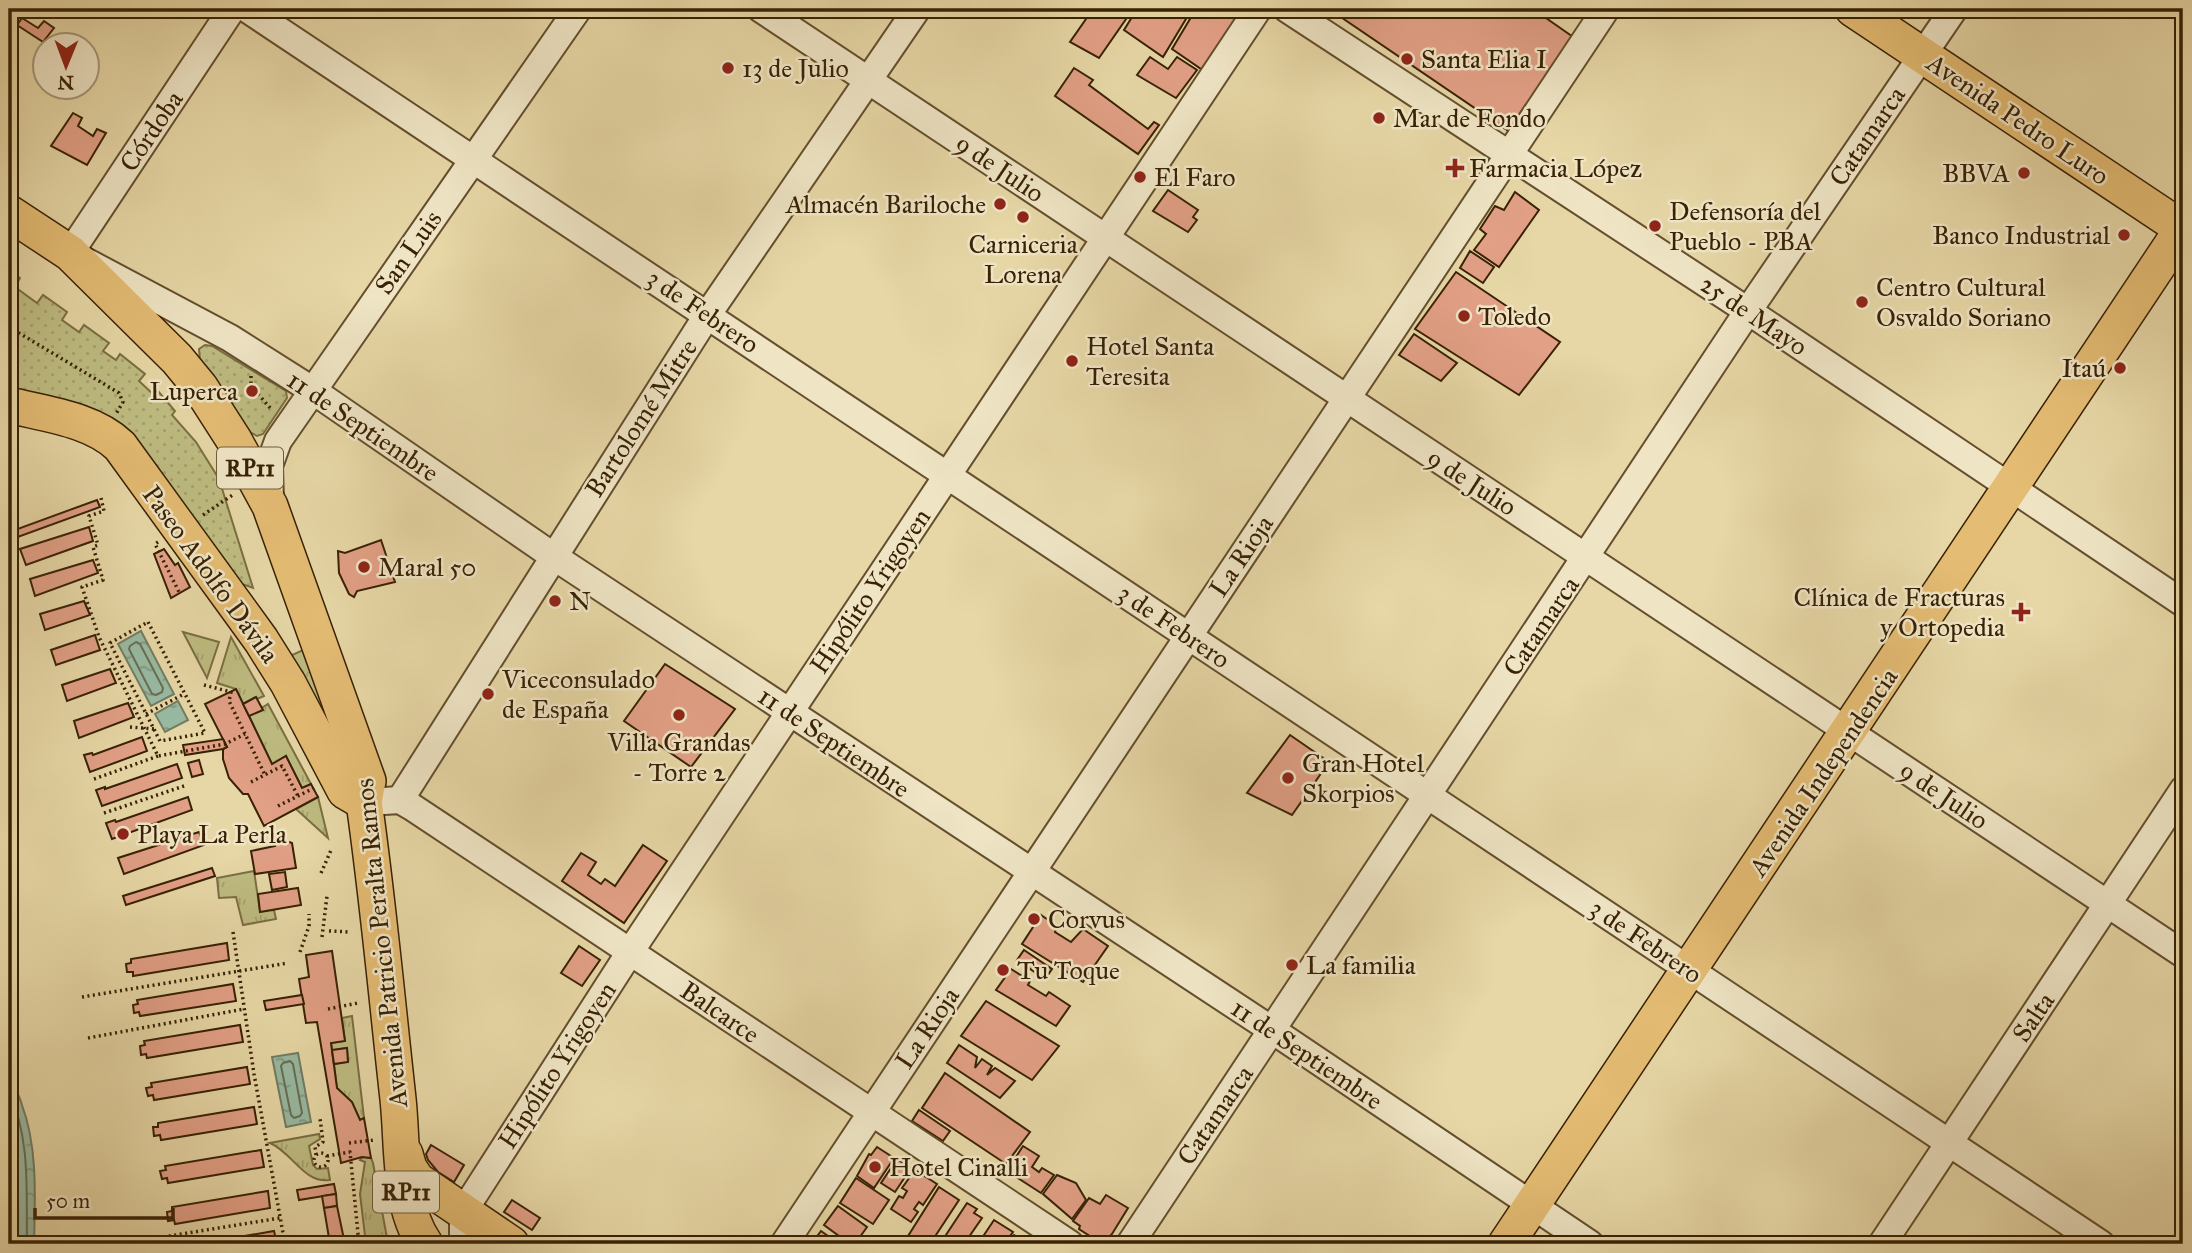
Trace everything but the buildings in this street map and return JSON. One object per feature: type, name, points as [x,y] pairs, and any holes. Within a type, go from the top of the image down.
[{"type":"main road","name":"Avenida Pedro Luro","points":[[1853,9],[2183,228]]},
{"type":"main road","name":"Avenida Patricio Peralta Ramos","points":[[9,213],[70,253],[177,359],[200,387],[234,439],[270,506],[368,780],[364,802],[388,1138],[413,1223],[425,1244]]},
{"type":"main road","name":"Avenida Independencia","points":[[1506,1244],[2183,228]]},
{"type":"main road","name":"Paseo Adolfo Dávila","points":[[9,405],[85,425],[113,440],[261,640],[288,683],[345,791],[364,802]]},
{"type":"main road","points":[[261,640],[285,642],[294,638],[301,633],[309,614]]},
{"type":"main road","name":"RP11","points":[[388,1138],[417,1180],[463,1228],[511,1244]]},
{"type":"street","name":"Córdoba","points":[[70,253],[232,9]]},
{"type":"street","name":"3 de Febrero","points":[[247,9],[2101,1244]]},
{"type":"street","name":"San Luis","points":[[270,506],[268,482],[272,453],[278,441],[578,9]]},
{"type":"street","name":"9 de Julio","points":[[761,9],[2183,954]]},
{"type":"street","name":"Bartolomé Mitre","points":[[400,800],[708,314],[917,9]]},
{"type":"street","name":"Hipólito Yrigoyen","points":[[463,1228],[630,952],[1258,9]]},
{"type":"street","name":"25 de Mayo","points":[[1287,9],[1748,311],[2183,603]]},
{"type":"street","name":"La Rioja","points":[[784,1244],[1606,9]]},
{"type":"street","name":"Catamarca","points":[[1130,1244],[1748,311],[1954,9]]},
{"type":"street","name":"11 de Septiembre","points":[[70,253],[230,338],[312,390],[553,556],[1272,1030],[1590,1244]]},
{"type":"street","name":"Salta","points":[[1882,1244],[2183,790]]},
{"type":"street","points":[[364,802],[400,800]]},
{"type":"street","name":"Balcarce","points":[[400,800],[1070,1244]]},
{"type":"path","points":[[9,327],[119,393],[123,401]]},
{"type":"path","points":[[251,373],[261,379]]},
{"type":"path","points":[[258,394],[273,412]]},
{"type":"path","points":[[268,420],[278,405]]},
{"type":"path","points":[[203,515],[234,494]]},
{"type":"path","points":[[101,498],[104,512],[89,516],[98,545],[93,547],[103,580],[82,587],[99,637],[158,756]]},
{"type":"path","points":[[159,551],[179,592]]},
{"type":"path","points":[[148,622],[185,694],[205,733],[159,741],[110,643],[148,622]]},
{"type":"path","points":[[204,685],[231,692],[229,701],[265,775]]},
{"type":"path","points":[[146,714],[185,694]]},
{"type":"path","points":[[130,727],[154,729]]},
{"type":"path","points":[[94,779],[158,756],[225,744],[245,734]]},
{"type":"path","points":[[251,782],[282,766],[299,796]]},
{"type":"path","points":[[104,813],[187,785]]},
{"type":"path","points":[[278,806],[318,787]]},
{"type":"path","points":[[321,873],[332,848]]},
{"type":"path","points":[[322,937],[327,897]]},
{"type":"path","points":[[300,952],[309,926],[309,915]]},
{"type":"path","points":[[329,931],[350,932]]},
{"type":"path","points":[[233,932],[285,1244]]},
{"type":"path","points":[[82,997],[288,963]]},
{"type":"path","points":[[328,1009],[358,1003]]},
{"type":"path","points":[[88,1038],[244,1009]]},
{"type":"path","points":[[320,1118],[323,1142],[315,1147],[314,1161],[320,1167],[326,1165],[327,1156]]},
{"type":"path","points":[[349,1143],[388,1138]]},
{"type":"path","points":[[316,1155],[350,1152],[359,1244]]},
{"type":"path","points":[[120,1244],[280,1217]]},
{"type":"green space","points":[[9,270],[20,278],[15,287],[37,303],[43,295],[67,312],[62,320],[79,332],[84,325],[109,343],[103,351],[116,360],[120,354],[145,374],[139,381],[154,395],[158,391],[175,411],[172,415],[196,442],[219,479],[253,588],[239,583],[173,495],[9,392]]},
{"type":"green space","points":[[205,345],[212,346],[286,391],[287,398],[263,434],[257,436],[250,432],[200,361],[199,349]]},
{"type":"green space","points":[[183,632],[219,642],[207,678]]},
{"type":"green space","points":[[231,637],[264,696],[243,704],[236,689],[217,683]]},
{"type":"green space","points":[[303,650],[356,785],[290,656]]},
{"type":"green space","points":[[268,704],[311,784],[302,788],[286,756],[272,764],[249,716]]},
{"type":"green space","points":[[318,797],[328,838],[296,809]]},
{"type":"green space","points":[[254,871],[260,911],[274,910],[276,919],[243,925],[236,897],[219,898],[217,878]]},
{"type":"green space","points":[[352,1016],[364,1118],[360,1120],[352,1102],[337,1088],[334,1064],[348,1062],[347,1048],[332,1050],[331,1043],[345,1041],[342,1018]]},
{"type":"green space","points":[[319,1134],[320,1139],[309,1146],[313,1165],[317,1169],[328,1168],[330,1180],[321,1180],[306,1173],[270,1143]]},
{"type":"green space","points":[[362,1157],[371,1158],[373,1163],[388,1243],[366,1244],[360,1194],[365,1162],[360,1160]]},
{"type":"water","points":[[141,631],[174,694],[151,706],[118,644]]},
{"type":"water","points":[[178,701],[188,720],[165,732],[155,714]]},
{"type":"water","points":[[298,1053],[311,1122],[286,1127],[272,1057]]},
{"type":"water","points":[[9,1075],[21,1101],[31,1139],[34,1244],[9,1244]]},
{"type":"place","name":"Santa Elia I","points":[[1407,59]]},
{"type":"place","name":"13 de Julio","points":[[728,68]]},
{"type":"place","name":"Mar de Fondo","points":[[1379,118]]},
{"type":"place","name":"Farmacia López","points":[[1455,168]]},
{"type":"place","name":"BBVA","points":[[2024,173]]},
{"type":"place","name":"El Faro","points":[[1140,177]]},
{"type":"place","name":"Almacén Bariloche","points":[[1000,204]]},
{"type":"place","name":"Carniceria Lorena","points":[[1023,217]]},
{"type":"place","name":"Defensoría del Pueblo - PBA","points":[[1655,226]]},
{"type":"place","name":"Banco Industrial","points":[[2124,235]]},
{"type":"place","name":"Centro Cultural Osvaldo Soriano","points":[[1862,302]]},
{"type":"place","name":"Toledo","points":[[1464,316]]},
{"type":"place","name":"Hotel Santa Teresita","points":[[1072,361]]},
{"type":"place","name":"Itaú","points":[[2120,368]]},
{"type":"place","name":"Luperca","points":[[252,391]]},
{"type":"place","name":"Maral 50","points":[[364,567]]},
{"type":"place","name":"N","points":[[555,601]]},
{"type":"place","name":"Clínica de Fracturas y Ortopedia","points":[[2021,612]]},
{"type":"place","name":"Viceconsulado de España","points":[[488,694]]},
{"type":"place","name":"Villa Grandas - Torre 2","points":[[679,715]]},
{"type":"place","name":"Gran Hotel Skorpios","points":[[1288,778]]},
{"type":"place","name":"Playa La Perla","points":[[123,834]]},
{"type":"place","name":"Corvus","points":[[1034,919]]},
{"type":"place","name":"La familia","points":[[1292,965]]},
{"type":"place","name":"Tu Toque","points":[[1003,970]]},
{"type":"place","name":"Hotel Cinalli","points":[[875,1167]]}]
